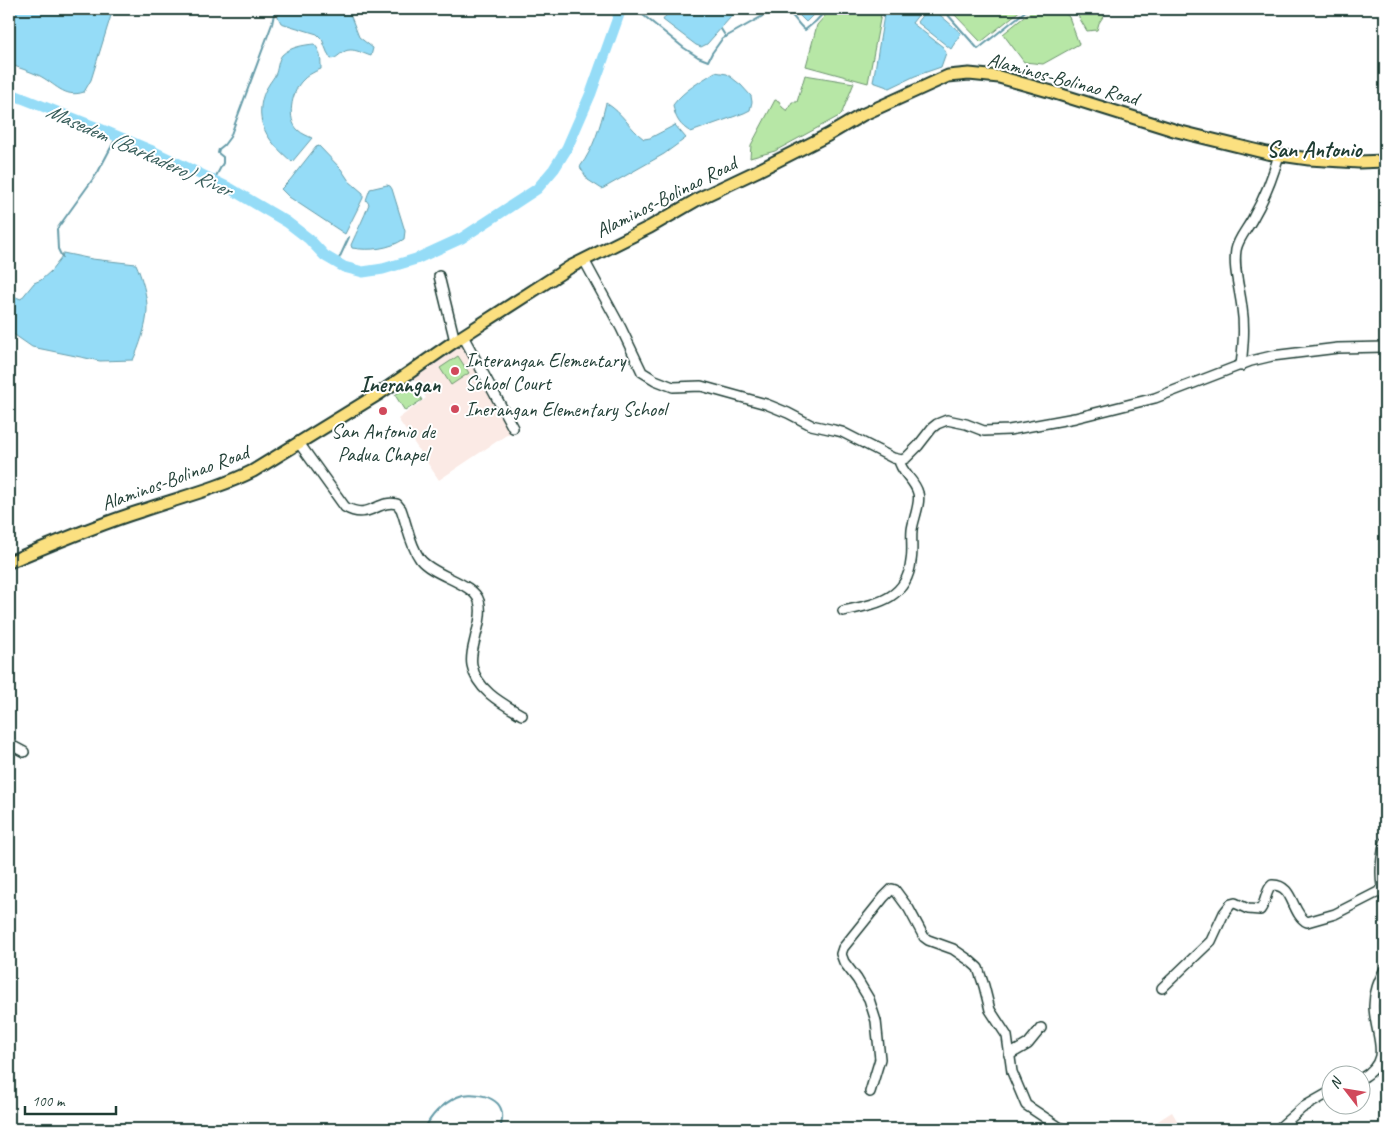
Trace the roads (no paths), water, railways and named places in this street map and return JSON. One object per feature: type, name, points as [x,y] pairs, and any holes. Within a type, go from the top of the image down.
[{"type":"main road","name":"Alaminos-Bolinao Road","points":[[9,562],[84,531],[236,480],[253,472],[380,393],[459,338],[584,260],[650,227],[700,198],[828,135],[862,115],[943,78],[955,75],[981,74],[999,77],[1180,132],[1279,155],[1359,162],[1385,161]]},
{"type":"street","points":[[1240,366],[1243,347],[1243,310],[1237,274],[1236,251],[1255,215],[1279,155]]},
{"type":"street","points":[[584,260],[621,328],[642,372],[647,377],[673,387],[701,386],[766,404],[811,425],[842,432],[899,460],[906,458],[937,424],[947,420],[988,432],[1075,418],[1155,398],[1265,358],[1338,348],[1385,347]]},
{"type":"street","points":[[439,276],[459,338],[512,428]]},
{"type":"street","points":[[299,443],[346,507],[353,512],[361,512],[372,510],[388,503],[397,504],[401,509],[412,544],[426,566],[464,585],[476,595],[480,608],[472,658],[474,673],[487,692],[502,704],[522,715]]},
{"type":"street","points":[[843,610],[880,602],[890,597],[904,584],[911,566],[912,531],[919,497],[916,486],[901,467],[899,460]]},
{"type":"street","points":[[9,744],[24,752]]},
{"type":"street","points":[[1162,988],[1211,941],[1224,913],[1231,904],[1235,902],[1248,909],[1260,910],[1272,885],[1277,885],[1285,890],[1299,916],[1307,922],[1335,914],[1384,895],[1380,880],[1385,842]]},
{"type":"street","points":[[870,1092],[880,1059],[876,1021],[869,999],[858,979],[844,962],[841,954],[843,948],[891,889],[895,890],[909,909],[924,937],[953,949],[978,968],[990,1010],[1006,1036],[1012,1072],[1026,1105],[1062,1129]]},
{"type":"street","points":[[1372,1073],[1378,1068],[1383,1058],[1384,1050],[1374,1006],[1376,988],[1385,969]]},
{"type":"street","points":[[1009,1055],[1028,1044],[1041,1028]]},
{"type":"street","points":[[1278,1129],[1302,1108],[1322,1097]]},
{"type":"water","points":[[9,9],[113,9],[91,80],[84,92],[77,94],[65,92],[38,75],[9,64]]},
{"type":"water","points":[[278,9],[348,9],[359,37],[373,48],[371,56],[349,50],[331,59],[322,39],[317,34],[281,23],[278,17]]},
{"type":"water","points":[[670,9],[684,9],[694,15],[699,9],[738,9],[707,44],[701,47],[663,20]]},
{"type":"water","points":[[793,9],[819,9],[806,22]]},
{"type":"water","points":[[885,9],[923,9],[912,23],[943,47],[946,53],[941,67],[915,76],[890,88],[873,82]]},
{"type":"water","points":[[927,9],[933,9],[961,33],[951,49],[917,22]]},
{"type":"water","points":[[314,44],[321,59],[321,69],[310,74],[301,82],[293,99],[291,113],[294,125],[298,130],[312,138],[292,162],[274,145],[267,135],[261,119],[261,104],[282,55],[293,48]]},
{"type":"water","points":[[715,72],[727,74],[741,85],[751,96],[750,110],[691,132],[679,121],[673,105],[687,91]]},
{"type":"water","points":[[606,103],[617,111],[644,139],[650,138],[675,125],[686,138],[664,154],[602,189],[588,180],[580,167],[596,136]]},
{"type":"water","points":[[319,146],[341,169],[349,181],[363,193],[363,198],[345,234],[289,197],[281,189],[316,147]]},
{"type":"water","points":[[387,185],[392,189],[405,231],[404,239],[392,245],[379,248],[352,248],[351,245],[369,204],[366,200],[370,189]]},
{"type":"water","points":[[63,253],[92,259],[136,264],[144,287],[147,310],[146,322],[133,360],[100,361],[32,347],[9,331],[9,298],[13,296],[21,299],[34,283],[41,280],[51,271]]},
{"type":"waterway","points":[[214,180],[223,163],[223,157],[218,153],[219,149],[230,137],[272,24],[275,9]]},
{"type":"waterway","name":"Masedem (Barkadero) River","points":[[9,93],[150,150],[231,189],[287,222],[309,239],[325,256],[344,267],[363,272],[383,269],[416,259],[462,238],[537,189],[554,169],[567,148],[591,93],[621,9]]},
{"type":"waterway","points":[[628,9],[643,15],[684,48],[708,61],[722,39],[775,9]]},
{"type":"waterway","points":[[643,15],[647,9]]},
{"type":"waterway","points":[[784,9],[805,30],[827,9]]},
{"type":"waterway","points":[[940,9],[948,15],[978,49],[1028,9]]},
{"type":"waterway","points":[[721,29],[726,37]]},
{"type":"waterway","points":[[62,257],[58,249],[57,229],[98,172],[117,136]]},
{"type":"waterway","points":[[337,263],[349,237]]},
{"type":"waterway","points":[[425,1129],[434,1114],[442,1106],[457,1097],[470,1094],[484,1096],[497,1103],[502,1114],[500,1129]]},
{"type":"place","name":"Interangan Elementary School Court","points":[[455,371]]},
{"type":"place","name":"Inerangan Elementary School","points":[[455,409]]},
{"type":"place","name":"San Antonio de Padua Chapel","points":[[383,411]]},
{"type":"district","name":"San Antonio","points":[[1314,150]]},
{"type":"district","name":"Inerangan","points":[[400,385]]}]
